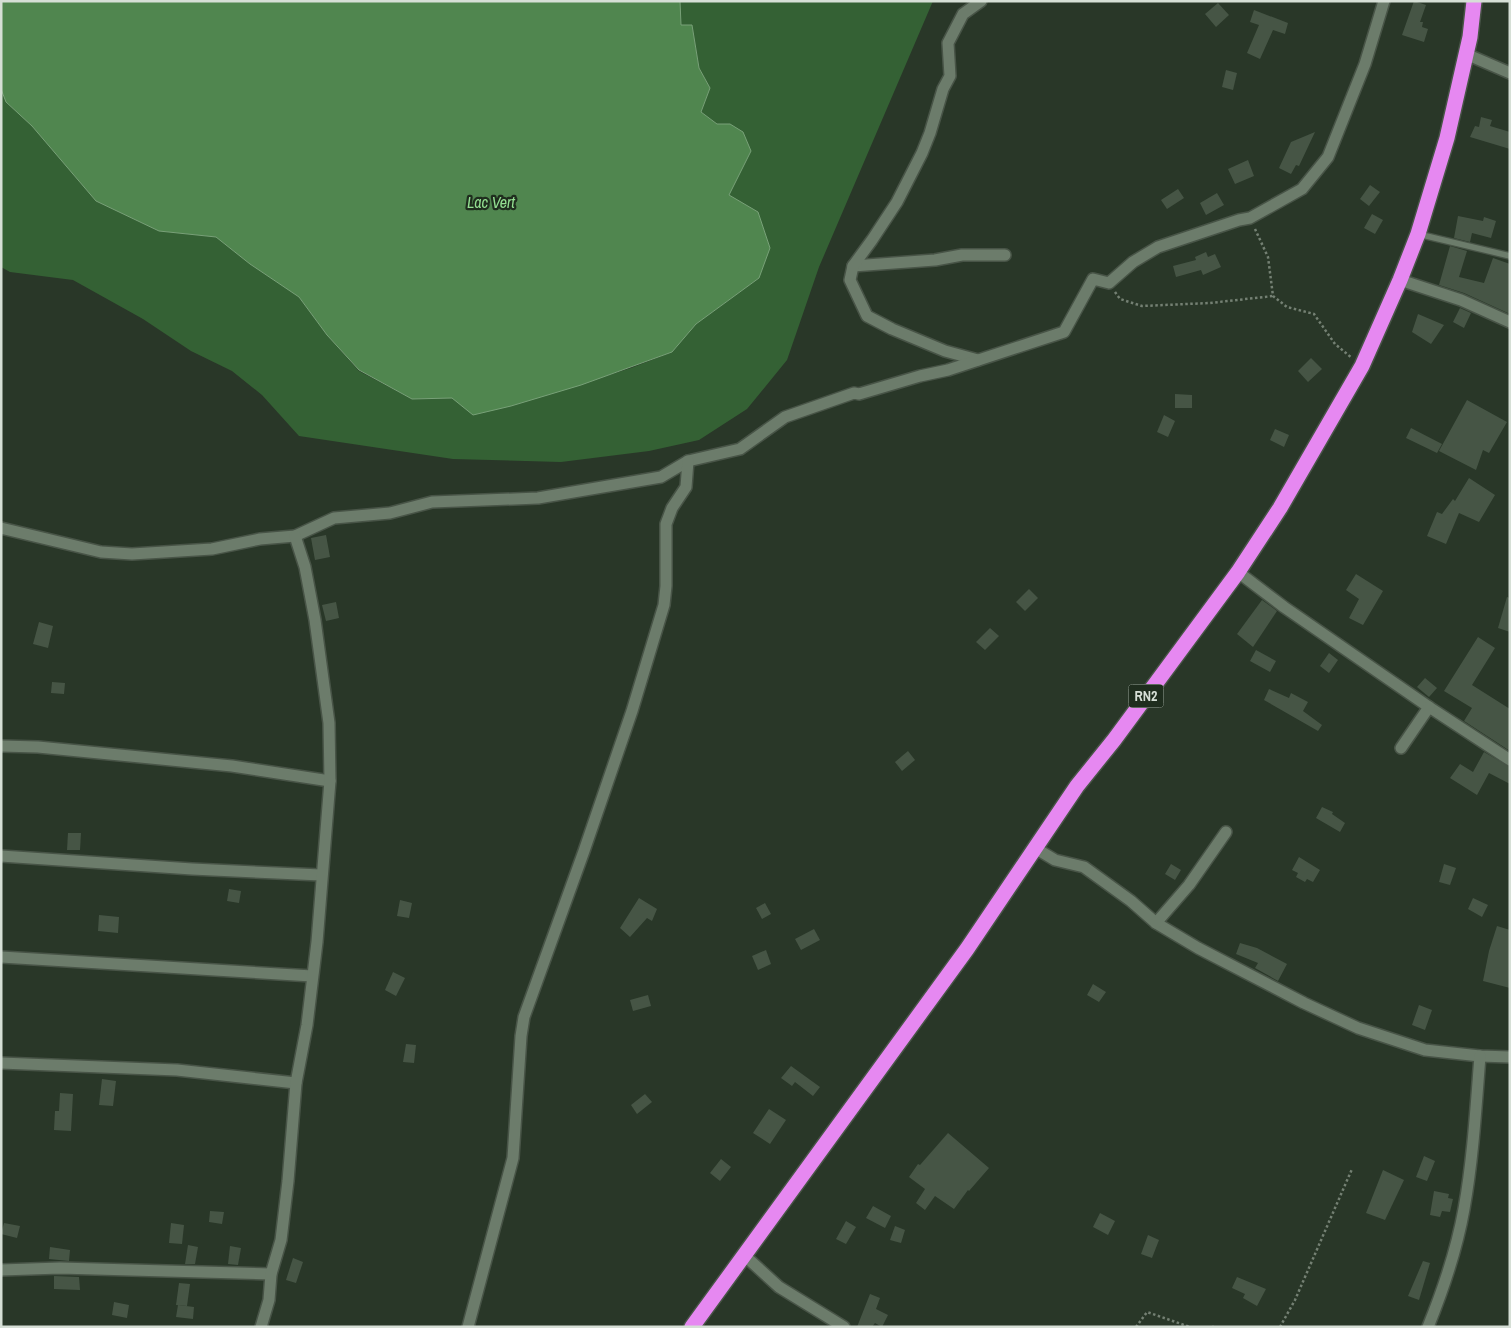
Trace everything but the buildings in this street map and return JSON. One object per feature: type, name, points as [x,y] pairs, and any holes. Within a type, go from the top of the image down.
[{"type":"highway","name":"RN2","points":[[692,1327],[966,949],[1077,786],[1114,740],[1238,572],[1280,508],[1362,366],[1418,234],[1447,138],[1470,37],[1474,1]]},
{"type":"street","points":[[978,360],[945,351],[892,329],[867,316],[850,280],[853,266],[872,240],[916,166],[930,133],[943,89],[950,76],[948,43],[963,14],[981,1]]},
{"type":"street","points":[[1,528],[101,552],[132,554],[212,549],[260,539],[295,536],[334,518],[390,513],[432,502],[538,498],[661,477],[688,461],[740,449],[786,417],[854,393],[859,394],[948,370],[1064,332],[1093,279],[1109,284],[1132,262],[1158,247],[1238,220],[1250,218],[1302,189],[1328,157],[1365,64],[1384,1]]},
{"type":"street","points":[[1466,54],[1510,73]]},
{"type":"street","points":[[853,266],[926,261],[962,255],[1005,255]]},
{"type":"street","points":[[1400,280],[1461,300],[1510,322]]},
{"type":"street","points":[[468,1327],[513,1158],[521,1036],[524,1017],[632,711],[664,605],[666,586],[666,524],[672,508],[686,487],[688,461]]},
{"type":"street","points":[[261,1327],[269,1300],[271,1274],[281,1240],[296,1083],[307,1025],[317,942],[330,781],[329,723],[316,630],[305,567],[295,536]]},
{"type":"street","points":[[1238,572],[1284,607],[1429,707],[1510,760]]},
{"type":"street","points":[[1401,748],[1429,707]]},
{"type":"street","points":[[1,746],[38,747],[232,766],[330,781]]},
{"type":"street","points":[[1156,923],[1189,885],[1226,832]]},
{"type":"street","points":[[1035,848],[1055,860],[1084,867],[1156,923],[1198,948],[1304,1004],[1358,1028],[1425,1050],[1480,1056],[1509,1056]]},
{"type":"street","points":[[1,856],[192,869],[321,875]]},
{"type":"street","points":[[1,957],[312,976]]},
{"type":"street","points":[[1428,1327],[1443,1289],[1464,1211],[1473,1148],[1480,1056]]},
{"type":"street","points":[[1,1063],[177,1070],[296,1083]]},
{"type":"street","points":[[744,1255],[779,1287],[844,1327]]},
{"type":"street","points":[[1,1270],[60,1268],[271,1274]]},
{"type":"lane","points":[[1418,234],[1510,256]]},
{"type":"path","points":[[1250,218],[1268,258],[1273,296],[1287,307],[1314,314],[1334,344],[1362,366]]},
{"type":"path","points":[[1109,284],[1120,299],[1142,306],[1210,303],[1273,296]]},
{"type":"path","points":[[1280,1327],[1296,1300],[1352,1169]]},
{"type":"path","points":[[1136,1327],[1147,1312],[1190,1327]]},
{"type":"shaded area","points":[[680,1],[933,1],[819,267],[787,360],[747,409],[699,440],[649,451],[561,462],[453,459],[299,436],[262,395],[232,371],[191,351],[143,319],[73,280],[10,272],[1,267],[1,89],[6,102],[32,126],[96,201],[159,231],[216,237],[250,264],[299,297],[327,335],[359,371],[412,399],[452,398],[511,406],[631,368],[672,352],[696,324],[759,278],[728,195],[751,151],[730,125],[717,124],[701,112],[710,88],[699,68],[692,25],[681,26]]},
{"type":"water","name":"Lac Vert","points":[[1,1],[680,1],[681,25],[692,25],[699,68],[710,88],[701,112],[717,124],[730,124],[743,132],[751,151],[729,195],[758,212],[770,248],[759,278],[696,324],[672,352],[581,385],[473,415],[452,398],[412,399],[359,370],[327,335],[299,297],[250,264],[216,237],[159,231],[96,201],[32,126],[6,102],[1,89]]}]
